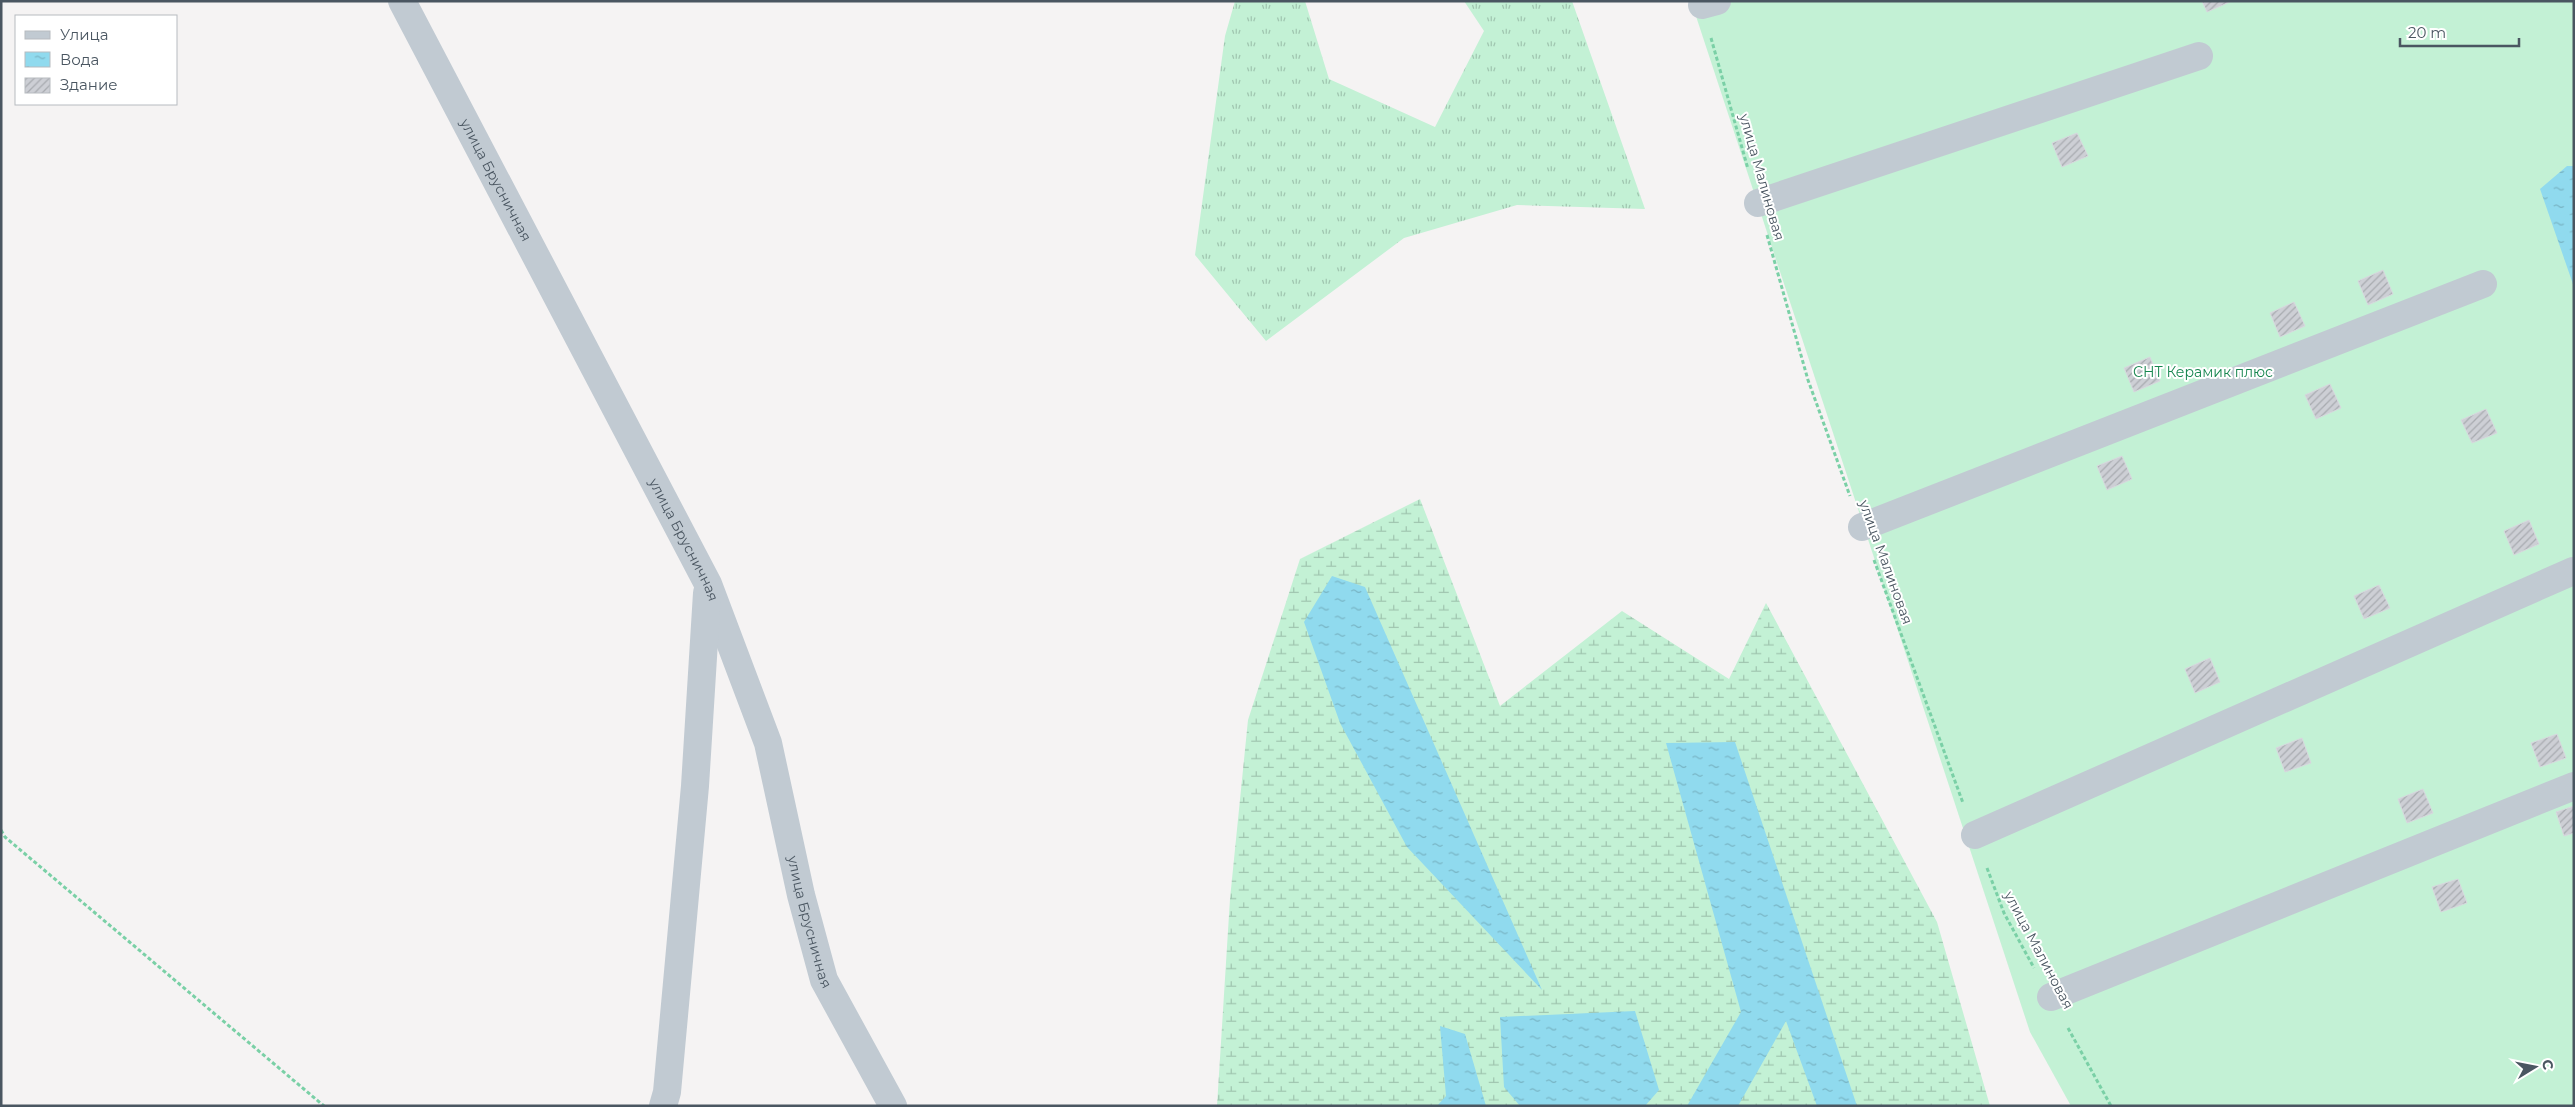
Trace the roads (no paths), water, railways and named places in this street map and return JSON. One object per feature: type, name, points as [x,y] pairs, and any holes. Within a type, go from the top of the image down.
[{"type":"street","name":"улица Брусничная","points":[[402,1],[708,584],[768,743],[801,895],[824,980],[893,1106]]},
{"type":"street","points":[[1758,203],[2199,56]]},
{"type":"street","points":[[1862,527],[2483,284]]},
{"type":"street","points":[[1975,835],[2573,571]]},
{"type":"street","points":[[663,1106],[667,1092],[695,786],[708,584]]},
{"type":"street","points":[[2051,997],[2574,786]]},
{"type":"water","points":[[2567,166],[2574,166],[2574,287],[2540,189]]},
{"type":"water","points":[[1332,576],[1365,587],[1542,990],[1407,847],[1340,723],[1304,622]]},
{"type":"water","points":[[1735,742],[1857,1106],[1817,1106],[1786,1021],[1738,1106],[1687,1106],[1741,1012],[1666,743]]},
{"type":"water","points":[[1635,1011],[1659,1090],[1645,1106],[1520,1106],[1504,1087],[1500,1017]]},
{"type":"water","points":[[1440,1026],[1465,1034],[1486,1106],[1437,1106],[1446,1096]]},
{"type":"park label","name":"СНТ Керамик плюс","points":[[2203,372]]}]
